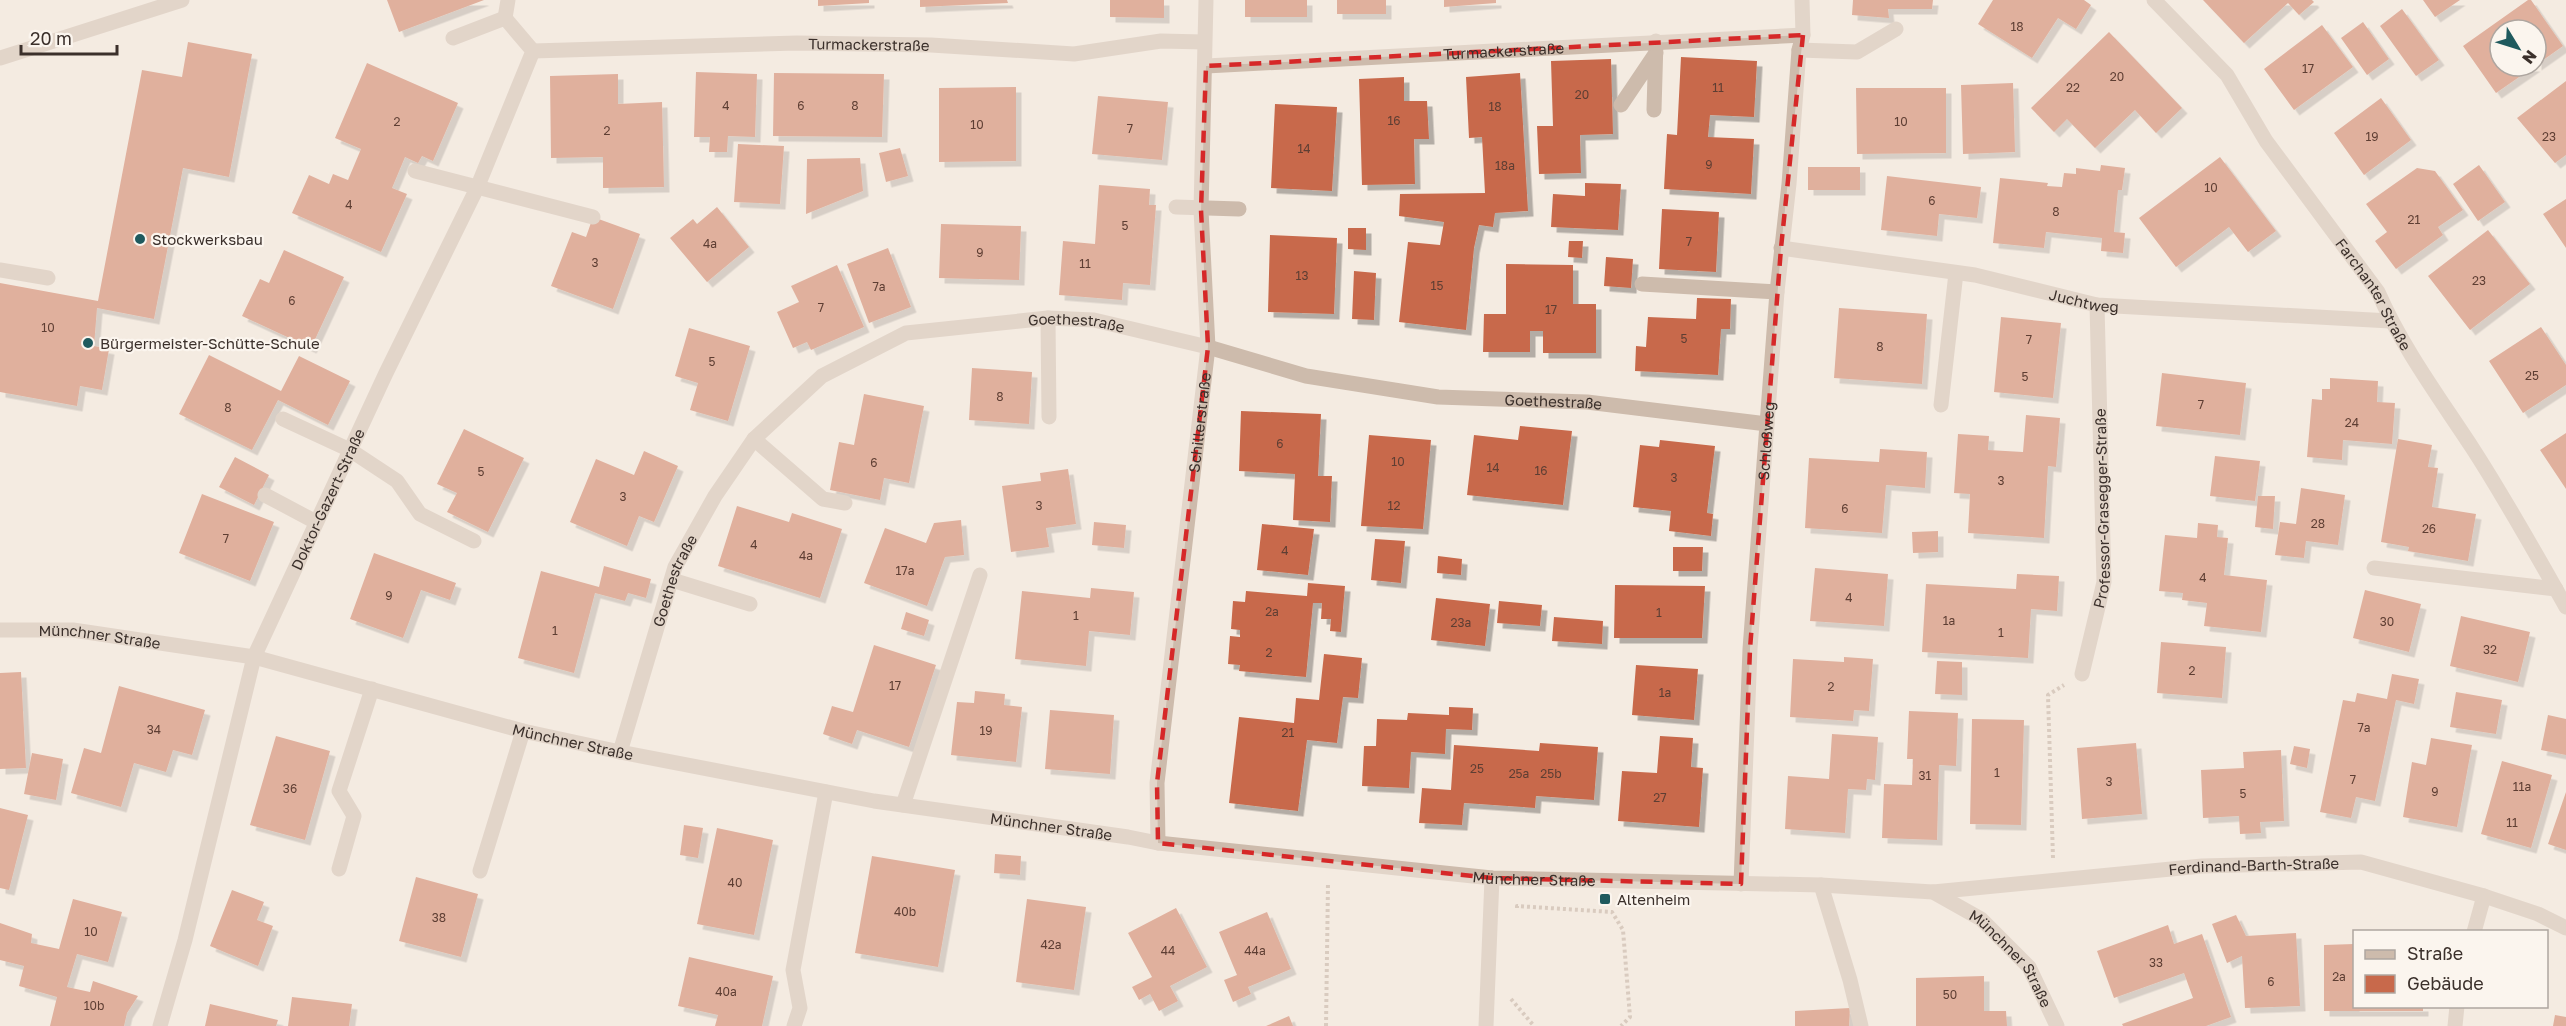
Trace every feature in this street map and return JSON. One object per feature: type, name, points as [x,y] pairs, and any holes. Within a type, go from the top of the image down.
[{"type":"street","points":[[0,58],[182,0]]},
{"type":"street","points":[[508,0],[505,18],[533,51]]},
{"type":"street","name":"Schillerstraße","points":[[1158,843],[1157,783],[1208,347],[1201,210],[1206,0]]},
{"type":"street","name":"Schloßweg","points":[[1741,884],[1750,649],[1780,249],[1789,184],[1799,51],[1803,35],[1803,0]]},
{"type":"street","name":"Farchanter Straße","points":[[2154,0],[2227,75],[2266,141],[2378,292],[2390,321],[2423,376],[2473,449],[2566,607]]},
{"type":"street","points":[[453,38],[505,18]]},
{"type":"street","points":[[1799,51],[1857,52],[1896,29]]},
{"type":"street","name":"Turmackerstraße","points":[[1206,66],[1656,46],[1803,35]]},
{"type":"street","name":"Turmackerstraße","points":[[533,51],[797,43],[931,45],[1074,54],[1161,41],[1204,42]]},
{"type":"street","points":[[1621,105],[1656,46]]},
{"type":"street","points":[[1654,110],[1656,46]]},
{"type":"street","name":"Doktor-Gazert-Straße","points":[[160,1026],[184,940],[254,657],[350,450],[477,188],[533,51]]},
{"type":"street","points":[[415,171],[593,217]]},
{"type":"street","points":[[1176,207],[1201,210],[1239,209]]},
{"type":"street","name":"Juchtweg","points":[[1780,249],[1975,275],[2097,305],[2390,321]]},
{"type":"street","points":[[0,270],[48,278]]},
{"type":"street","points":[[1941,405],[1956,273]]},
{"type":"street","points":[[1642,284],[1777,292]]},
{"type":"street","name":"Professor-Grasegger-Straße","points":[[2082,674],[2104,582],[2097,305]]},
{"type":"street","points":[[1048,318],[1049,417]]},
{"type":"street","name":"Goethestraße","points":[[620,752],[675,567],[715,496],[754,439],[822,376],[906,333],[1048,318],[1094,320],[1208,347],[1306,376],[1438,397],[1587,402],[1767,424]]},
{"type":"street","points":[[283,419],[350,450],[397,481],[420,514],[474,541]]},
{"type":"street","points":[[754,439],[823,499],[845,503]]},
{"type":"street","points":[[265,495],[316,522]]},
{"type":"street","points":[[2374,568],[2556,589]]},
{"type":"street","points":[[903,805],[980,575]]},
{"type":"street","points":[[672,580],[750,604]]},
{"type":"street","name":"Münchner Straße","points":[[0,630],[73,630],[254,657],[523,731],[620,752],[826,792],[1158,843],[1328,859],[1492,878],[1821,885],[1933,892],[1981,919],[2029,968],[2057,1026]]},
{"type":"street","points":[[339,869],[354,816],[339,791],[372,689]]},
{"type":"street","points":[[480,871],[523,731]]},
{"type":"street","points":[[795,1026],[800,1008],[793,970],[826,792]]},
{"type":"street","name":"Ferdinand-Barth-Straße","points":[[1933,892],[2202,866],[2361,862],[2484,896],[2538,914],[2566,928]]},
{"type":"street","points":[[1486,1026],[1492,878]]},
{"type":"street","points":[[1821,885],[1850,980],[1861,1026]]},
{"type":"street","points":[[2475,930],[2484,896]]},
{"type":"street","points":[[2455,1026],[2457,1008]]},
{"type":"path","points":[[2054,880],[2048,695],[2082,674]]},
{"type":"path","points":[[1326,1026],[1328,859]]},
{"type":"path","points":[[1517,917],[1517,906],[1612,912],[1623,930],[1630,1017],[1621,1026]]},
{"type":"path","points":[[1512,987],[1511,999],[1534,1026]]},
{"type":"highlighted area","points":[[1803,35],[1781,248],[1750,649],[1741,884],[1492,878],[1158,843],[1157,783],[1208,347],[1201,210],[1206,66]]},
{"type":"building","points":[[387,0],[484,0],[399,32]]},
{"type":"building","points":[[818,0],[869,0],[869,3],[818,6]]},
{"type":"building","points":[[920,0],[1007,0],[1008,3],[920,7]]},
{"type":"building","points":[[1110,0],[1164,0],[1164,18],[1110,17]]},
{"type":"building","points":[[1245,0],[1307,0],[1307,17],[1245,17]]},
{"type":"building","points":[[1337,0],[1386,0],[1386,14],[1337,14]]},
{"type":"building","points":[[1444,0],[1496,0],[1496,3],[1444,7]]},
{"type":"building","points":[[1853,0],[1933,0],[1932,9],[1888,9],[1889,18],[1852,15]]},
{"type":"building","points":[[1993,0],[2084,0],[2091,5],[2076,29],[2058,18],[2032,58],[1978,24]]},
{"type":"building","points":[[2203,0],[2312,0],[2314,2],[2299,15],[2288,3],[2244,43]]},
{"type":"building","points":[[2423,0],[2460,0],[2435,17]]},
{"type":"building","points":[[2531,0],[2544,18],[2503,18]]},
{"type":"building","points":[[2402,9],[2439,60],[2416,76],[2380,26]]},
{"type":"building","points":[[2363,22],[2389,59],[2367,75],[2341,38]]},
{"type":"building","points":[[2548,24],[2563,46],[2548,57]]},
{"type":"building","points":[[2322,25],[2353,67],[2294,110],[2264,69]]},
{"type":"building","points":[[2488,28],[2488,78],[2518,78],[2496,93],[2463,46]]},
{"type":"building","points":[[2109,32],[2182,108],[2156,133],[2135,110],[2095,148],[2067,119],[2054,132],[2031,108]]},
{"type":"building","name":"Stockwerksbau","points":[[188,42],[252,54],[229,177],[183,168],[154,319],[97,308],[94,346],[109,349],[102,390],[80,386],[77,406],[0,392],[0,283],[98,301],[142,70],[182,77]]},
{"type":"building","points":[[1681,57],[1757,61],[1754,117],[1710,115],[1708,137],[1754,139],[1751,194],[1664,189],[1667,134],[1677,135]]},
{"type":"building","points":[[1611,59],[1613,134],[1580,135],[1581,173],[1539,174],[1537,126],[1553,126],[1551,61]]},
{"type":"building","points":[[367,63],[458,103],[433,161],[422,156],[418,163],[405,157],[392,188],[407,194],[381,252],[292,213],[309,175],[329,184],[333,174],[348,180],[361,149],[335,138]]},
{"type":"building","points":[[696,72],[757,74],[755,137],[728,136],[727,152],[709,152],[710,137],[694,137]]},
{"type":"building","points":[[774,73],[884,74],[882,137],[773,136]]},
{"type":"building","points":[[1520,73],[1528,211],[1495,213],[1493,227],[1479,225],[1474,248],[1466,330],[1399,322],[1408,242],[1440,245],[1444,222],[1399,216],[1400,194],[1485,193],[1482,137],[1469,138],[1466,77]]},
{"type":"building","points":[[618,74],[618,104],[662,102],[664,187],[603,188],[603,157],[551,158],[550,76]]},
{"type":"building","points":[[1404,77],[1404,101],[1427,101],[1429,139],[1414,139],[1415,184],[1362,185],[1359,79]]},
{"type":"building","points":[[2566,81],[2566,155],[2555,163],[2517,118]]},
{"type":"building","points":[[2013,83],[2015,152],[1963,154],[1961,85]]},
{"type":"building","points":[[1016,87],[1016,161],[939,162],[939,88]]},
{"type":"building","points":[[1856,88],[1946,88],[1946,153],[1857,154]]},
{"type":"building","points":[[1098,96],[1168,102],[1162,160],[1092,154]]},
{"type":"building","points":[[2381,98],[2411,140],[2364,175],[2334,133]]},
{"type":"building","points":[[1275,104],[1337,107],[1332,191],[1271,188]]},
{"type":"building","points":[[738,144],[784,146],[780,204],[734,202]]},
{"type":"building","points":[[900,148],[908,176],[886,182],[879,153]]},
{"type":"building","points":[[2220,157],[2276,231],[2248,252],[2229,227],[2176,267],[2139,218]]},
{"type":"building","points":[[860,158],[863,191],[806,214],[807,159]]},
{"type":"building","points":[[2101,165],[2125,168],[2122,190],[2118,190],[2114,232],[2125,233],[2123,253],[2101,251],[2102,238],[2046,232],[2044,248],[1993,243],[2000,178],[2048,183],[2047,186],[2062,187],[2064,173],[2076,174],[2076,168],[2100,171]]},
{"type":"building","points":[[2479,165],[2505,202],[2478,221],[2453,184]]},
{"type":"building","points":[[1808,167],[1860,167],[1860,190],[1808,190]]},
{"type":"building","points":[[2417,168],[2435,171],[2463,210],[2438,227],[2443,235],[2396,269],[2375,241],[2387,232],[2366,204]]},
{"type":"building","points":[[1887,176],[1981,187],[1977,218],[1939,214],[1937,236],[1881,230]]},
{"type":"building","points":[[1585,183],[1621,184],[1618,230],[1551,227],[1553,194],[1585,196]]},
{"type":"building","points":[[1099,185],[1150,189],[1149,205],[1156,205],[1150,285],[1123,283],[1122,300],[1059,295],[1063,241],[1095,244]]},
{"type":"building","points":[[2566,199],[2566,248],[2543,214]]},
{"type":"building","points":[[717,207],[749,247],[707,282],[670,238],[693,219],[697,224]]},
{"type":"building","points":[[1662,209],[1719,212],[1716,272],[1659,269]]},
{"type":"building","points":[[593,217],[640,234],[613,309],[551,286],[572,232],[586,237]]},
{"type":"building","points":[[941,224],[1021,226],[1019,280],[939,278]]},
{"type":"building","points":[[1348,228],[1366,228],[1366,250],[1348,249]]},
{"type":"building","points":[[2488,230],[2530,284],[2470,330],[2428,276]]},
{"type":"building","points":[[1270,235],[1337,238],[1334,314],[1268,312]]},
{"type":"building","points":[[1569,241],[1583,241],[1582,258],[1568,257]]},
{"type":"building","points":[[888,248],[911,307],[869,323],[847,264]]},
{"type":"building","points":[[284,250],[344,277],[311,348],[242,316],[260,279],[269,283]]},
{"type":"building","points":[[1606,257],[1633,259],[1631,288],[1604,286]]},
{"type":"building","points":[[1506,264],[1573,265],[1573,304],[1596,304],[1596,353],[1543,353],[1543,331],[1530,331],[1530,352],[1483,352],[1484,314],[1506,314]]},
{"type":"building","points":[[837,265],[864,327],[811,350],[807,342],[793,348],[777,312],[799,302],[791,286]]},
{"type":"building","points":[[1354,271],[1376,273],[1374,320],[1352,319]]},
{"type":"building","points":[[1697,298],[1731,299],[1730,329],[1721,329],[1718,375],[1635,371],[1636,346],[1646,347],[1648,317],[1696,319]]},
{"type":"building","points":[[1839,308],[1927,314],[1922,384],[1834,378]]},
{"type":"building","points":[[2001,317],[2061,323],[2053,398],[1994,392]]},
{"type":"building","points":[[2541,327],[2566,365],[2566,385],[2523,413],[2489,361]]},
{"type":"building","points":[[689,328],[750,346],[728,421],[690,410],[698,383],[675,376]]},
{"type":"building","points":[[209,355],[281,391],[299,356],[350,381],[328,425],[278,400],[252,450],[179,414]]},
{"type":"building","points":[[972,368],[1032,372],[1029,424],[969,420]]},
{"type":"building","points":[[2162,373],[2246,383],[2240,435],[2156,426]]},
{"type":"building","points":[[2330,378],[2378,381],[2377,402],[2395,403],[2392,444],[2343,440],[2342,460],[2307,457],[2312,399],[2322,400],[2322,389],[2330,389]]},
{"type":"building","points":[[864,394],[924,406],[909,483],[884,478],[880,500],[830,490],[839,442],[854,445]]},
{"type":"building","points":[[1241,411],[1321,414],[1318,476],[1332,476],[1330,522],[1293,520],[1295,474],[1239,471]]},
{"type":"building","points":[[2026,415],[2060,418],[2056,467],[2048,466],[2044,538],[1968,533],[1970,494],[1954,493],[1958,434],[1989,436],[1988,450],[2023,452]]},
{"type":"building","points":[[1520,426],[1572,431],[1563,505],[1467,495],[1474,435],[1518,440]]},
{"type":"building","points":[[464,429],[524,458],[488,532],[447,512],[457,493],[437,484]]},
{"type":"building","points":[[2566,433],[2566,489],[2540,450]]},
{"type":"building","points":[[1369,435],[1431,440],[1423,529],[1361,526]]},
{"type":"building","points":[[2398,439],[2432,445],[2428,467],[2438,468],[2432,507],[2476,514],[2468,561],[2408,551],[2409,547],[2381,542]]},
{"type":"building","points":[[1660,440],[1715,446],[1707,513],[1713,514],[1711,536],[1669,531],[1671,511],[1633,507],[1640,445],[1659,447]]},
{"type":"building","points":[[1880,449],[1927,452],[1925,488],[1886,485],[1882,533],[1805,528],[1809,458],[1879,462]]},
{"type":"building","points":[[644,451],[678,466],[654,522],[639,516],[627,546],[570,522],[596,459],[634,475]]},
{"type":"building","points":[[2215,456],[2260,461],[2255,501],[2210,496]]},
{"type":"building","points":[[235,457],[269,475],[254,505],[219,487]]},
{"type":"building","points":[[1068,469],[1076,524],[1046,528],[1049,547],[1011,552],[1002,486],[1041,481],[1040,473]]},
{"type":"building","points":[[2301,488],[2345,495],[2338,545],[2306,541],[2304,558],[2275,555],[2280,522],[2296,524]]},
{"type":"building","points":[[202,494],[274,522],[250,581],[179,553]]},
{"type":"building","points":[[2258,496],[2275,496],[2273,529],[2255,527]]},
{"type":"building","points":[[737,506],[789,522],[792,513],[842,529],[820,598],[718,566]]},
{"type":"building","points":[[961,520],[964,555],[945,557],[927,606],[864,583],[885,528],[926,543],[934,523]]},
{"type":"building","points":[[1094,522],[1126,525],[1124,548],[1092,545]]},
{"type":"building","points":[[2198,523],[2218,525],[2217,537],[2228,538],[2224,575],[2267,580],[2261,632],[2204,626],[2207,603],[2182,600],[2183,593],[2159,591],[2165,535],[2197,538]]},
{"type":"building","points":[[1262,524],[1314,529],[1308,575],[1257,570]]},
{"type":"building","points":[[1938,531],[1938,552],[1913,553],[1912,532]]},
{"type":"building","points":[[1375,539],[1405,541],[1401,583],[1371,580]]},
{"type":"building","points":[[1673,547],[1703,547],[1702,571],[1673,571]]},
{"type":"building","points":[[374,553],[456,583],[450,600],[421,590],[403,638],[350,619]]},
{"type":"building","points":[[1438,556],[1462,559],[1461,575],[1437,573]]},
{"type":"building","points":[[604,566],[651,579],[646,598],[628,593],[625,601],[595,593],[574,673],[518,658],[541,571],[599,587]]},
{"type":"building","points":[[1815,568],[1888,574],[1884,626],[1810,621]]},
{"type":"building","points":[[2017,574],[2059,576],[2057,611],[2031,609],[2028,658],[1922,652],[1926,584],[2016,589]]},
{"type":"building","points":[[1308,583],[1345,586],[1341,632],[1330,631],[1331,619],[1321,619],[1322,603],[1313,603],[1306,677],[1239,671],[1240,665],[1228,664],[1230,636],[1240,637],[1240,630],[1231,629],[1233,601],[1245,602],[1246,591],[1307,596]]},
{"type":"building","points":[[1615,585],[1705,586],[1702,638],[1614,638]]},
{"type":"building","points":[[1091,588],[1134,592],[1130,635],[1089,631],[1086,666],[1015,659],[1022,591],[1090,598]]},
{"type":"building","points":[[2365,590],[2421,604],[2409,652],[2353,638]]},
{"type":"building","points":[[1436,598],[1490,604],[1485,646],[1431,640]]},
{"type":"building","points":[[1499,601],[1542,605],[1540,626],[1497,623]]},
{"type":"building","points":[[906,612],[929,620],[924,636],[901,629]]},
{"type":"building","points":[[2461,616],[2530,632],[2518,682],[2450,666]]},
{"type":"building","points":[[1554,617],[1603,621],[1602,644],[1552,641]]},
{"type":"building","points":[[2161,642],[2226,647],[2222,698],[2157,693]]},
{"type":"building","points":[[874,645],[936,665],[909,747],[857,730],[852,744],[823,734],[832,706],[853,712]]},
{"type":"building","points":[[1324,654],[1362,658],[1358,698],[1343,697],[1337,743],[1307,740],[1298,811],[1229,803],[1239,717],[1294,723],[1296,698],[1319,700]]},
{"type":"building","points":[[1844,657],[1873,659],[1869,711],[1854,710],[1853,721],[1790,717],[1793,659],[1844,662]]},
{"type":"building","points":[[1937,661],[1962,662],[1962,695],[1935,694]]},
{"type":"building","points":[[1636,665],[1698,669],[1694,720],[1632,715]]},
{"type":"building","points":[[21,672],[26,768],[0,769],[0,673]]},
{"type":"building","points":[[2392,674],[2419,679],[2414,704],[2396,700],[2375,801],[2356,797],[2351,818],[2320,812],[2343,700],[2355,702],[2357,693],[2387,699]]},
{"type":"building","points":[[119,686],[205,710],[192,755],[173,750],[166,772],[134,763],[121,807],[71,793],[84,748],[101,753]]},
{"type":"building","points":[[975,691],[1005,694],[1004,705],[1022,707],[1016,762],[951,755],[957,702],[974,703]]},
{"type":"building","points":[[2456,692],[2502,700],[2496,734],[2450,727]]},
{"type":"building","points":[[1449,707],[1473,708],[1472,730],[1446,729],[1445,754],[1411,752],[1409,788],[1362,786],[1364,746],[1376,746],[1377,719],[1407,720],[1408,713],[1449,715]]},
{"type":"building","points":[[1050,710],[1114,715],[1110,774],[1045,769]]},
{"type":"building","points":[[1909,711],[1958,713],[1956,766],[1939,765],[1937,840],[1882,838],[1884,784],[1912,785],[1913,759],[1907,759]]},
{"type":"building","points":[[2548,715],[2566,719],[2566,755],[2541,750]]},
{"type":"building","points":[[1972,719],[2024,720],[2021,825],[1970,824]]},
{"type":"building","points":[[1832,734],[1878,737],[1875,780],[1867,779],[1866,790],[1848,789],[1845,833],[1785,829],[1788,776],[1829,779]]},
{"type":"building","points":[[276,736],[330,751],[305,840],[250,825]]},
{"type":"building","points":[[1660,736],[1693,738],[1691,767],[1703,768],[1699,827],[1618,821],[1622,771],[1657,773]]},
{"type":"building","points":[[2431,738],[2472,745],[2457,827],[2403,817],[2412,762],[2426,765]]},
{"type":"building","points":[[1540,743],[1598,747],[1594,800],[1536,796],[1535,808],[1464,803],[1462,825],[1419,823],[1422,788],[1451,790],[1454,745],[1539,751]]},
{"type":"building","points":[[2136,743],[2142,814],[2082,819],[2077,748]]},
{"type":"building","points":[[2294,746],[2310,749],[2307,768],[2290,764]]},
{"type":"building","points":[[2281,750],[2284,821],[2260,822],[2261,833],[2240,834],[2239,816],[2203,818],[2201,770],[2244,768],[2243,752]]},
{"type":"building","points":[[32,753],[63,759],[56,800],[24,794]]},
{"type":"building","points":[[2502,761],[2552,775],[2531,848],[2481,834]]},
{"type":"building","points":[[2566,792],[2566,850],[2548,844]]},
{"type":"building","points":[[0,808],[28,815],[9,890],[0,888]]},
{"type":"building","points":[[684,825],[703,828],[698,858],[680,855]]},
{"type":"building","points":[[717,828],[773,840],[754,935],[697,924]]},
{"type":"building","points":[[995,854],[1021,856],[1020,875],[994,873]]},
{"type":"building","points":[[872,856],[955,870],[938,967],[855,953]]},
{"type":"building","points":[[416,877],[478,894],[461,957],[399,941]]},
{"type":"building","points":[[232,890],[264,902],[257,920],[273,926],[258,966],[210,946]]},
{"type":"building","points":[[73,899],[122,912],[108,962],[77,954],[67,987],[90,992],[93,981],[138,996],[127,1013],[124,1026],[50,1026],[57,997],[19,986],[24,966],[0,960],[0,923],[32,934],[31,943],[59,949]]},
{"type":"building","points":[[1027,899],[1086,907],[1074,990],[1016,982]]},
{"type":"building","points":[[1176,908],[1207,967],[1170,986],[1178,1001],[1159,1011],[1150,994],[1139,1000],[1132,987],[1152,977],[1128,933]]},
{"type":"building","points":[[1267,912],[1291,969],[1248,987],[1251,994],[1233,1002],[1224,980],[1237,975],[1219,932]]},
{"type":"building","points":[[2236,915],[2246,936],[2296,933],[2300,1006],[2245,1008],[2242,956],[2227,963],[2212,924]]},
{"type":"building","points":[[2168,925],[2174,944],[2202,934],[2231,1017],[2206,1026],[2123,1026],[2122,1024],[2193,998],[2184,973],[2114,998],[2097,951]]},
{"type":"building","points":[[2353,944],[2353,1008],[2423,1008],[2423,1011],[2324,1011],[2324,945]]},
{"type":"building","points":[[689,957],[773,976],[762,1026],[715,1026],[718,1015],[678,1006]]},
{"type":"building","points":[[1984,976],[1984,1011],[2006,1011],[2007,1026],[1916,1026],[1916,978]]},
{"type":"building","points":[[292,997],[352,1004],[349,1026],[288,1026]]},
{"type":"building","points":[[210,1004],[278,1020],[276,1026],[205,1026]]},
{"type":"building","points":[[1850,1008],[1849,1026],[1795,1026],[1795,1011]]},
{"type":"building","points":[[2555,1015],[2566,1017],[2566,1026],[2553,1026]]},
{"type":"building","points":[[1289,1016],[1293,1026],[1266,1026]]},
{"type":"place","name":"Stockwerksbau","points":[[140,239]]},
{"type":"place","name":"Bürgermeister-Schütte-Schule","points":[[88,343]]},
{"type":"place","name":"Altenheim","points":[[1605,899]]}]
